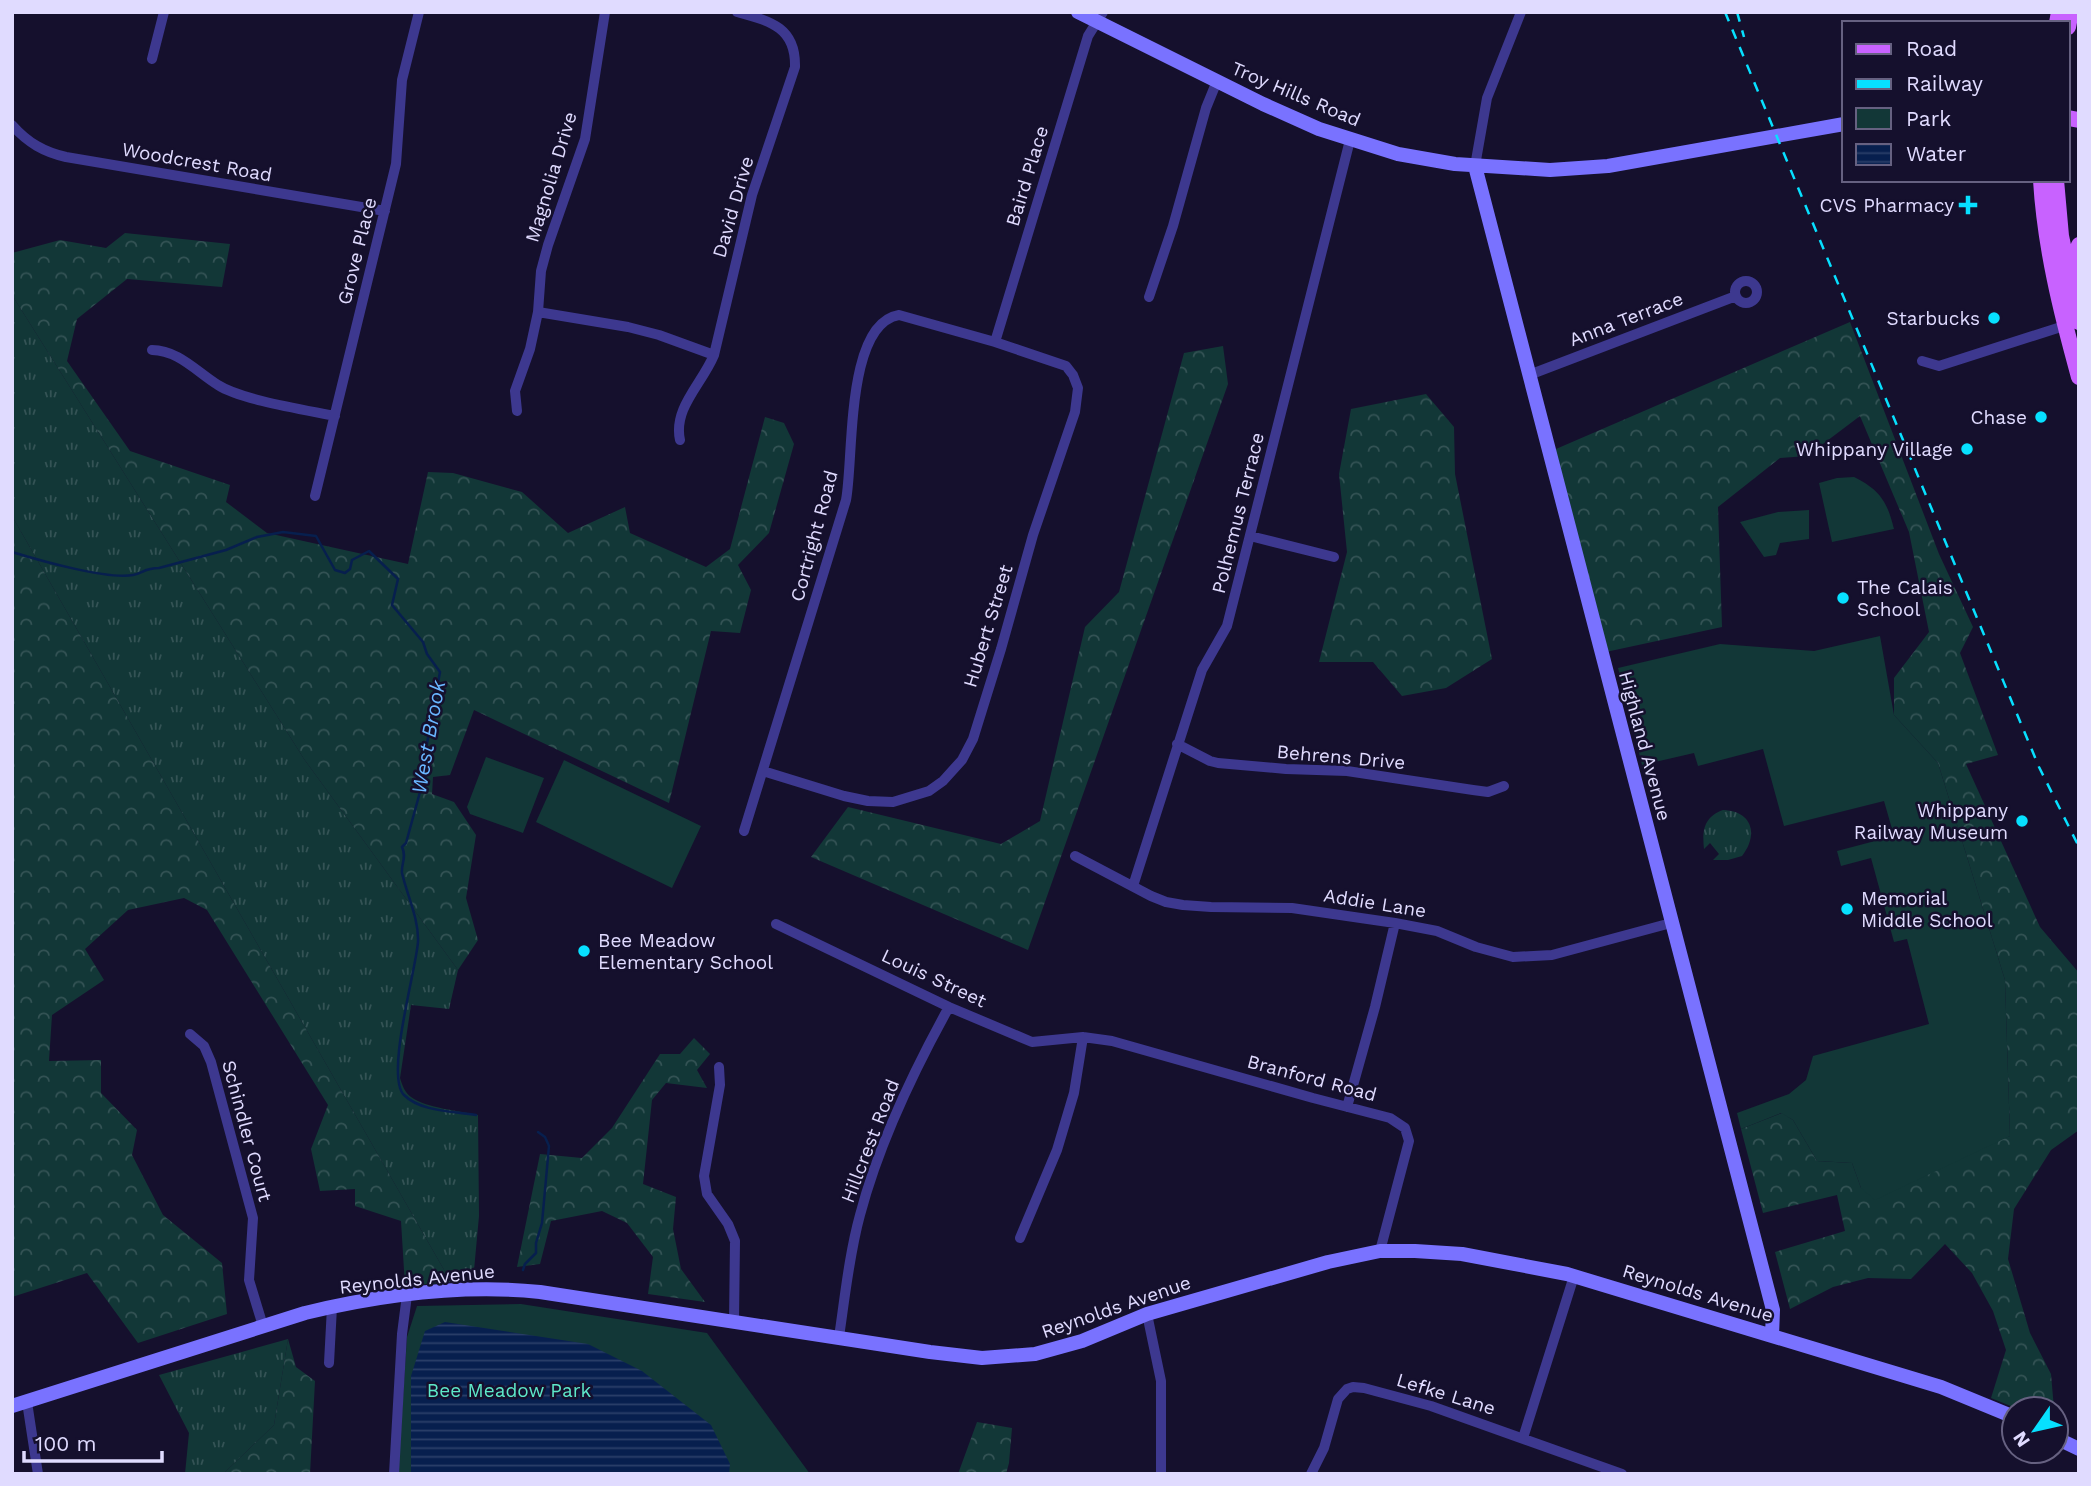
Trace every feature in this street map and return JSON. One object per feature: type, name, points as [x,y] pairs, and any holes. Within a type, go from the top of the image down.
[{"type":"main road","points":[[2041,182],[2045,226],[2072,324]]},
{"type":"main road","points":[[2056,182],[2061,236],[2071,287]]},
{"type":"main road","points":[[2079,245],[2071,287],[2072,324],[2079,377]]},
{"type":"street","points":[[152,59],[164,12]]},
{"type":"street","name":"Grove Place","points":[[315,496],[396,164],[402,80],[419,12]]},
{"type":"street","name":"Magnolia Drive","points":[[517,411],[515,391],[530,349],[538,312],[541,271],[585,139],[605,12]]},
{"type":"street","name":"Troy Hills Road","points":[[1078,12],[1100,17],[1217,81],[1297,119],[1350,140],[1398,154],[1475,166],[1550,170],[1608,166],[1842,124]]},
{"type":"street","points":[[1475,166],[1487,98],[1521,12]]},
{"type":"street","name":"David Drive","points":[[680,440],[677,428],[679,416],[706,374],[714,355],[752,195],[795,66],[794,47],[784,31],[770,22],[742,13]]},
{"type":"street","name":"Baird Place","points":[[995,342],[1088,36],[1100,17]]},
{"type":"street","points":[[1149,297],[1173,226],[1206,108],[1217,81]]},
{"type":"street","name":"Woodcrest Road","points":[[12,125],[40,149],[66,157],[385,211]]},
{"type":"street","name":"Polhemus Terrace","points":[[1133,886],[1202,670],[1227,626],[1350,140]]},
{"type":"street","name":"Highland Avenue","points":[[1475,166],[1773,1310],[1772,1336]]},
{"type":"street","name":"Anna Terrace","points":[[1529,375],[1736,296]]},
{"type":"street","points":[[538,312],[638,330],[714,355]]},
{"type":"street","name":"Cortright Road","points":[[744,831],[846,500],[850,480],[852,407],[873,331],[881,322],[899,315],[995,342]]},
{"type":"street","points":[[1922,361],[1939,366],[2072,324]]},
{"type":"street","name":"Hubert Street","points":[[763,771],[844,796],[893,802],[929,791],[962,760],[973,738],[1033,535],[1077,400],[1077,382],[1066,366],[995,342]]},
{"type":"street","points":[[152,350],[165,350],[222,387],[237,393],[335,416]]},
{"type":"street","points":[[1250,536],[1334,557]]},
{"type":"street","name":"Behrens Drive","points":[[1177,744],[1218,763],[1347,771],[1488,792],[1504,786]]},
{"type":"street","name":"Addie Lane","points":[[1075,856],[1151,896],[1183,905],[1292,908],[1395,923],[1437,931],[1500,955],[1552,955],[1671,923]]},
{"type":"street","points":[[1347,1107],[1395,923]]},
{"type":"street","name":"Louis Street","points":[[776,924],[949,1007],[1032,1042],[1083,1037]]},
{"type":"street","name":"Hillcrest Road","points":[[839,1337],[860,1216],[872,1177],[892,1125],[949,1007]]},
{"type":"street","name":"Schindler Court","points":[[190,1034],[204,1046],[211,1062],[250,1205],[253,1231],[249,1280],[263,1326]]},
{"type":"street","points":[[1020,1238],[1057,1150],[1074,1093],[1083,1037]]},
{"type":"street","name":"Branford Road","points":[[1083,1037],[1112,1041],[1390,1118],[1401,1124],[1408,1135],[1402,1171],[1380,1251]]},
{"type":"street","points":[[719,1067],[720,1085],[704,1175],[707,1194],[728,1224],[735,1241],[734,1321]]},
{"type":"street","name":"Reynolds Avenue","points":[[12,1406],[263,1326],[332,1307],[407,1295],[471,1289],[508,1289],[957,1356],[1008,1357],[1058,1349],[1147,1314],[1328,1262],[1380,1251],[1415,1251],[1462,1254],[1574,1276],[1941,1387],[2000,1411]]},
{"type":"street","points":[[1522,1437],[1574,1276]]},
{"type":"street","points":[[394,1474],[402,1334],[407,1295]]},
{"type":"street","points":[[329,1363],[332,1307]]},
{"type":"street","points":[[1147,1314],[1161,1381],[1161,1474]]},
{"type":"street","name":"Lefke Lane","points":[[1311,1474],[1324,1448],[1338,1399],[1347,1389],[1353,1387],[1431,1406],[1622,1474]]},
{"type":"street","points":[[27,1402],[38,1474]]},
{"type":"green space","points":[[125,233],[230,244],[222,287],[127,279],[77,319],[67,361],[130,451],[230,485],[226,502],[267,533],[408,564],[428,472],[453,473],[522,492],[568,533],[625,507],[630,533],[706,567],[730,549],[765,417],[784,423],[794,444],[769,533],[738,565],[751,590],[740,633],[711,631],[669,803],[474,710],[450,775],[433,777],[432,794],[454,802],[476,835],[466,898],[478,940],[458,970],[304,759],[12,295],[12,253],[60,240],[106,248]]},
{"type":"green space","points":[[12,295],[304,759],[458,970],[449,1009],[411,1005],[400,1078],[407,1093],[417,1101],[478,1115],[479,1216],[474,1270],[451,1282],[12,516]]},
{"type":"green space","points":[[1850,322],[1939,554],[1973,627],[1960,653],[1998,755],[1966,764],[2040,927],[2079,973],[2079,1130],[2051,1150],[2014,1209],[2008,1259],[2030,1333],[2051,1374],[2053,1395],[2000,1395],[2000,1402],[1991,1398],[2006,1350],[1993,1311],[1972,1273],[1945,1244],[1911,1279],[1868,1278],[1833,1287],[1790,1309],[1775,1252],[1845,1231],[1837,1195],[1763,1213],[1741,1129],[1782,1113],[1793,1120],[1817,1161],[1852,1163],[1861,1188],[2010,1136],[2005,980],[1938,763],[1894,715],[1894,678],[1929,632],[1909,532],[1860,416],[1807,456],[1780,458],[1718,507],[1722,627],[1601,653],[1549,452]]},
{"type":"green space","points":[[1223,346],[1228,384],[1028,950],[811,857],[848,807],[1001,844],[1040,821],[1085,627],[1119,592],[1184,353]]},
{"type":"green space","points":[[1426,394],[1454,427],[1455,474],[1492,659],[1446,688],[1402,696],[1373,662],[1319,662],[1347,552],[1339,474],[1351,409]]},
{"type":"green space","points":[[1854,477],[1881,497],[1894,529],[1832,542],[1819,483]]},
{"type":"green space","points":[[1809,510],[1809,539],[1780,543],[1776,555],[1764,557],[1740,522],[1778,512]]},
{"type":"green space","points":[[12,516],[451,1282],[405,1286],[401,1221],[355,1206],[355,1189],[320,1191],[311,1149],[328,1105],[207,910],[184,898],[128,910],[85,949],[104,980],[52,1015],[49,1061],[101,1060],[101,1093],[137,1130],[132,1155],[163,1215],[222,1263],[227,1314],[138,1343],[87,1273],[12,1297]]},
{"type":"green space","points":[[1880,636],[1894,715],[1938,763],[2005,980],[2010,1136],[1875,1200],[1861,1188],[1852,1163],[1817,1161],[1793,1120],[1781,1113],[1741,1129],[1737,1113],[1789,1094],[1806,1080],[1813,1056],[1929,1024],[1907,939],[1894,942],[1871,858],[1841,866],[1837,851],[1894,836],[1884,801],[1784,826],[1763,749],[1698,766],[1694,753],[1642,765],[1618,668],[1720,644],[1814,651]]},
{"type":"green space","points":[[486,757],[544,778],[523,833],[470,814],[467,807]]},
{"type":"green space","points":[[564,760],[701,826],[672,888],[536,822]]},
{"type":"green space","points":[[1723,810],[1733,811],[1746,819],[1750,825],[1750,840],[1742,856],[1713,860],[1719,854],[1710,843],[1704,849],[1704,830],[1708,820]]},
{"type":"green space","points":[[694,1038],[710,1054],[697,1070],[707,1088],[666,1083],[652,1100],[643,1184],[676,1197],[673,1229],[681,1269],[705,1302],[648,1294],[653,1257],[627,1223],[602,1211],[551,1221],[540,1264],[517,1267],[540,1154],[582,1158],[612,1128],[660,1054],[680,1054]]},
{"type":"green space","name":"Bee Meadow Park","points":[[521,1304],[707,1333],[810,1474],[398,1474],[407,1337],[417,1306]]},
{"type":"green space","points":[[288,1339],[274,1425],[223,1474],[185,1474],[189,1433],[159,1375]]},
{"type":"green space","points":[[288,1339],[296,1367],[315,1381],[310,1474],[223,1474],[274,1425]]},
{"type":"green space","points":[[977,1422],[1012,1428],[1006,1474],[958,1474]]},
{"type":"water","name":"Bee Meadow Park","points":[[445,1322],[588,1344],[642,1371],[711,1425],[730,1464],[729,1474],[411,1474],[411,1376],[425,1331]]},
{"type":"waterway","name":"West Brook","points":[[12,552],[91,572],[122,576],[226,550],[257,537],[283,532],[316,536],[335,570],[345,573],[350,569],[352,560],[369,551],[398,579],[392,605],[423,642],[427,654],[440,672],[422,771],[423,779],[417,787],[420,792],[406,843],[402,847],[402,873],[415,916],[418,942],[403,1022],[399,1084],[404,1095],[419,1105],[476,1115]]},
{"type":"waterway","name":"West Brook","points":[[523,1270],[536,1253],[542,1223],[549,1146],[545,1137],[538,1132]]},
{"type":"railway","points":[[1725,12],[2039,767],[2079,847]]},
{"type":"railway","points":[[1737,12],[1744,37]]},
{"type":"place","name":"CVS Pharmacy","points":[[1968,205]]},
{"type":"place","name":"Starbucks","points":[[1994,318]]},
{"type":"place","name":"Chase","points":[[2041,417]]},
{"type":"place","name":"Whippany Village","points":[[1967,449]]},
{"type":"place","name":"The Calais School","points":[[1843,598]]},
{"type":"place","name":"Whippany Railway Museum","points":[[2022,821]]},
{"type":"place","name":"Memorial Middle School","points":[[1847,909]]},
{"type":"place","name":"Bee Meadow Elementary School","points":[[584,951]]}]
